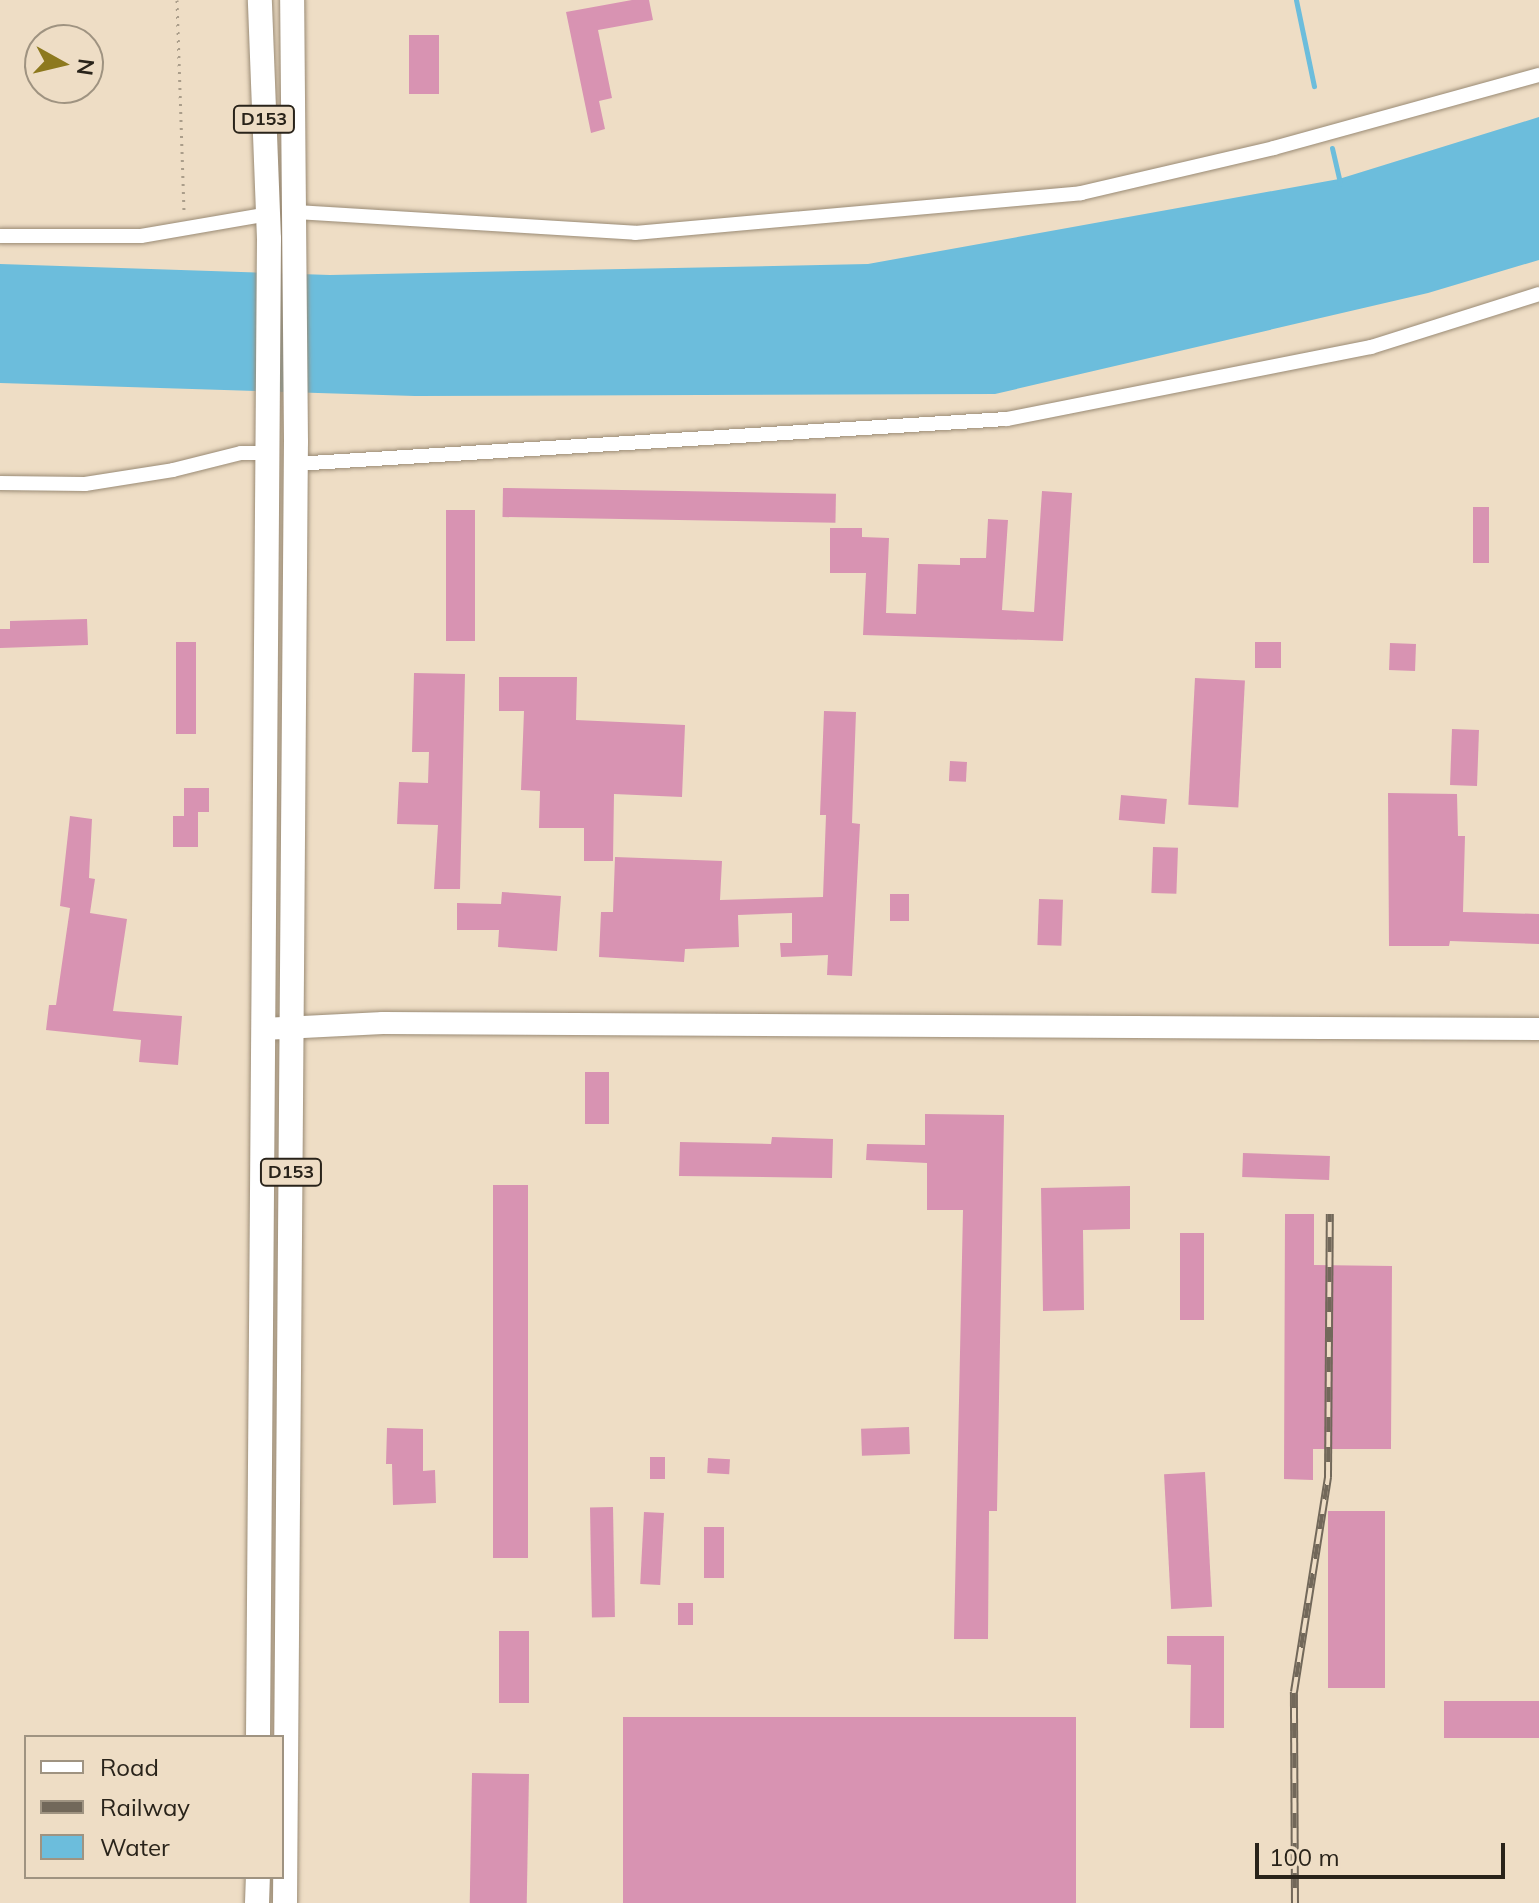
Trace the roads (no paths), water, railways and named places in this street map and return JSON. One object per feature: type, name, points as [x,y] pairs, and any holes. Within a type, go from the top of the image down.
[{"type":"main road","name":"D153","points":[[258,1735],[269,239],[260,0]]},
{"type":"main road","name":"D153","points":[[285,1903],[296,239],[292,0]]},
{"type":"main road","points":[[263,1029],[383,1023],[1539,1029]]},
{"type":"main road","points":[[257,1903],[258,1879]]},
{"type":"street","points":[[296,212],[635,233],[1081,193],[1274,148],[1539,75]]},
{"type":"street","points":[[0,236],[141,236],[184,231],[268,214]]},
{"type":"street","points":[[295,453],[1007,419],[1371,347],[1539,294]]},
{"type":"street","points":[[0,483],[85,484],[173,470],[268,448]]},
{"type":"water","points":[[1539,117],[1539,260],[1428,293],[995,394],[415,396],[0,383],[0,264],[330,275],[868,264],[1339,179]]},
{"type":"waterway","points":[[1296,0],[1314,86]]},
{"type":"waterway","points":[[1332,148],[1340,184]]},
{"type":"railway","points":[[1295,1903],[1294,1692],[1328,1477],[1330,1214]]}]
